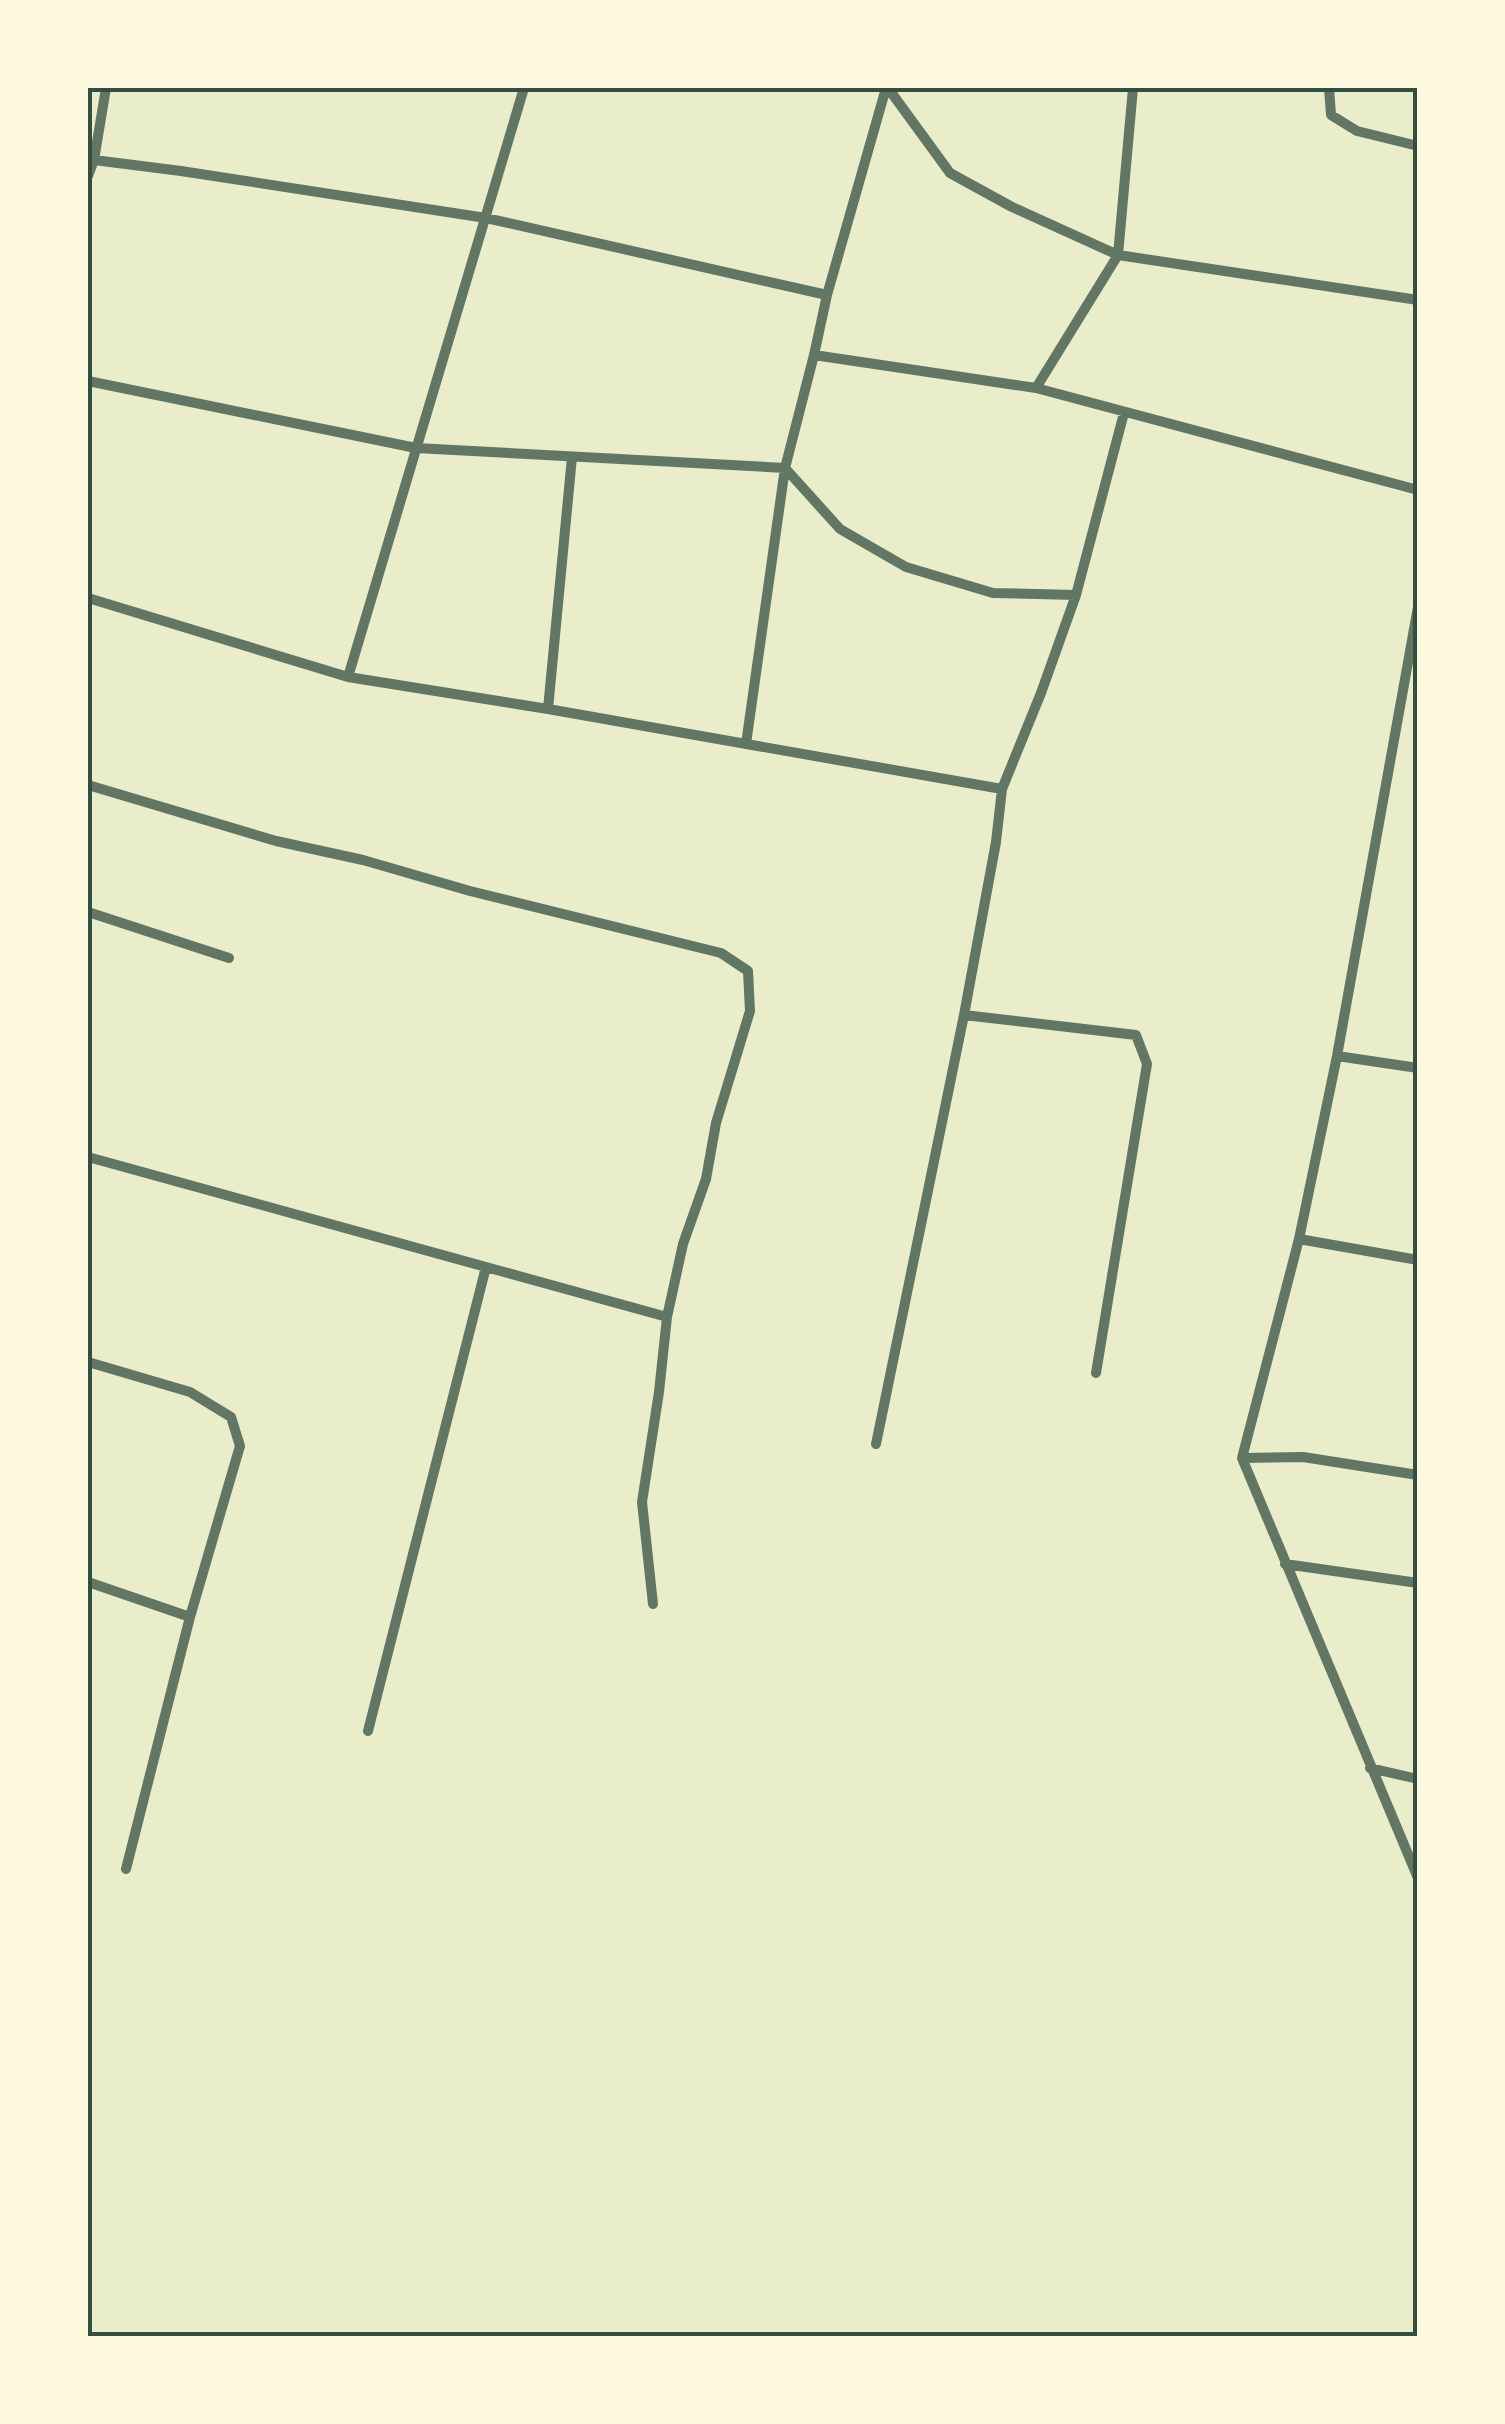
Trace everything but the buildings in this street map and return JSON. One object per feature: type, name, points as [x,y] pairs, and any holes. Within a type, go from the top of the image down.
[{"type":"street","points":[[88,176],[106,88]]},
{"type":"street","points":[[348,678],[524,88]]},
{"type":"street","points":[[887,88],[950,173],[1012,207],[1118,255],[1418,300]]},
{"type":"street","points":[[746,744],[785,468],[827,295],[887,88]]},
{"type":"street","points":[[1036,388],[1118,255],[1133,88]]},
{"type":"street","points":[[1328,88],[1331,115],[1357,132],[1418,146]]},
{"type":"street","points":[[94,160],[486,218],[827,295]]},
{"type":"street","points":[[814,355],[1036,388],[1418,490]]},
{"type":"street","points":[[88,381],[416,448],[785,468],[840,529],[906,567],[994,594],[1076,595]]},
{"type":"street","points":[[876,1444],[964,1014],[1002,789],[1076,595],[1124,413]]},
{"type":"street","points":[[548,709],[572,457]]},
{"type":"street","points":[[88,598],[348,678],[1002,789]]},
{"type":"street","points":[[1418,607],[1337,1056],[1298,1239],[1242,1458],[1418,1878]]},
{"type":"street","points":[[88,785],[276,841],[721,954],[748,970],[750,1011],[716,1123],[706,1179],[683,1244],[667,1317],[642,1502],[653,1604]]},
{"type":"street","points":[[88,912],[229,958]]},
{"type":"street","points":[[964,1014],[1136,1035],[1147,1064],[1096,1373]]},
{"type":"street","points":[[1337,1056],[1418,1068]]},
{"type":"street","points":[[88,1157],[667,1317]]},
{"type":"street","points":[[1298,1239],[1418,1260]]},
{"type":"street","points":[[368,1731],[486,1267]]},
{"type":"street","points":[[88,1362],[190,1392],[232,1417],[240,1446],[190,1617],[126,1869]]},
{"type":"street","points":[[1242,1458],[1303,1457],[1418,1475]]},
{"type":"street","points":[[1285,1564],[1418,1583]]},
{"type":"street","points":[[88,1582],[190,1617]]},
{"type":"street","points":[[1370,1768],[1418,1778]]}]
